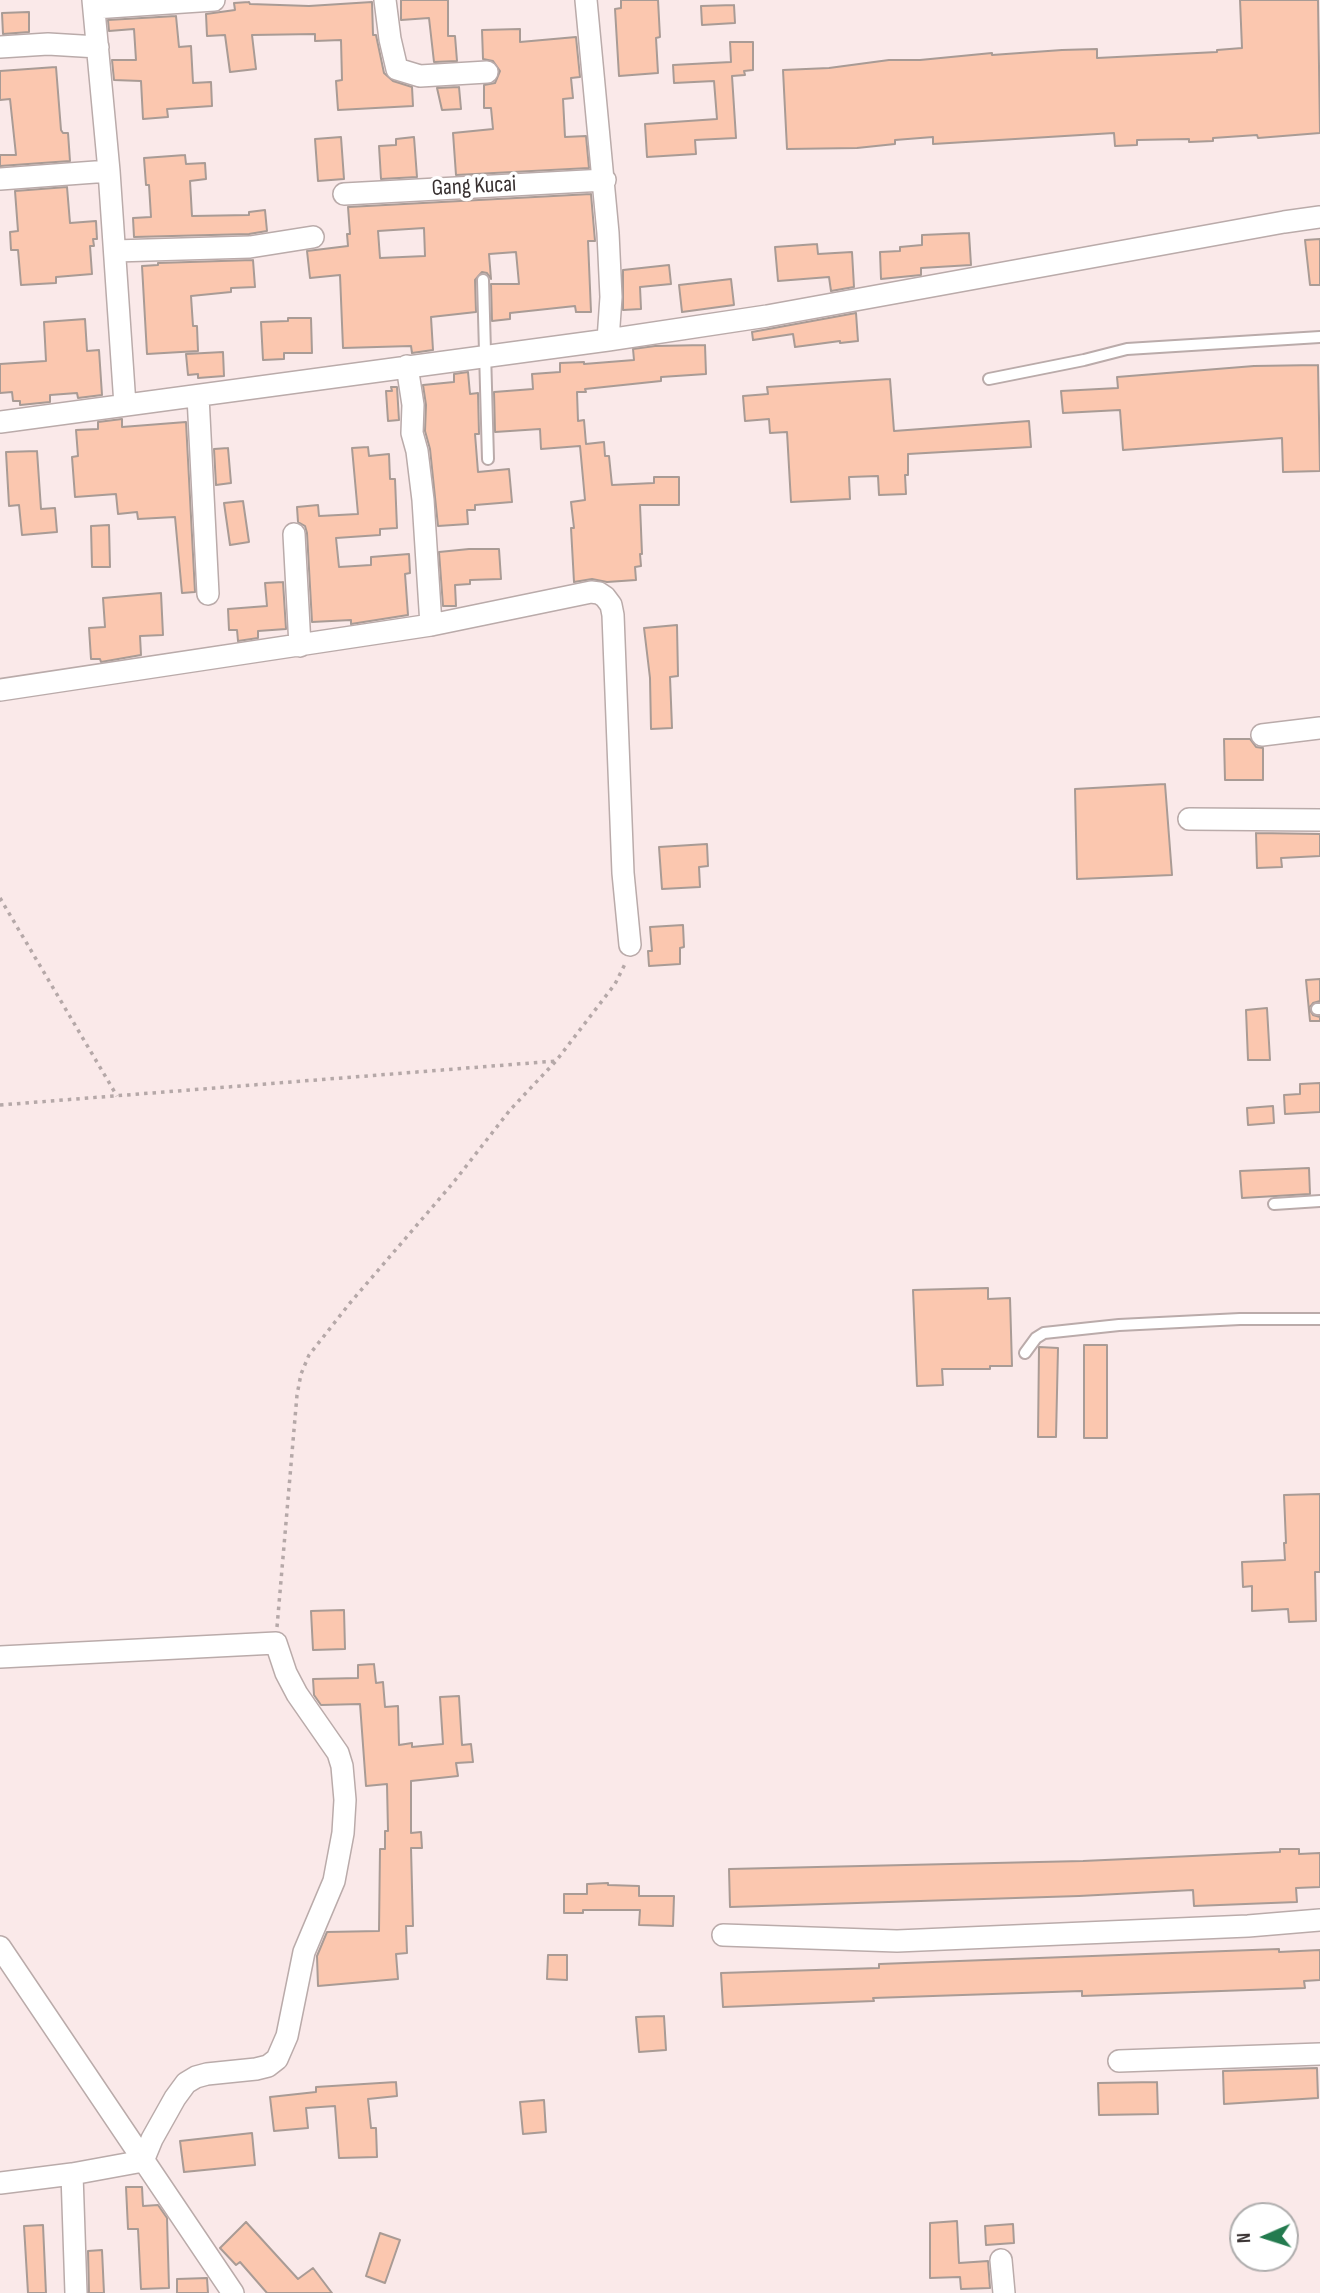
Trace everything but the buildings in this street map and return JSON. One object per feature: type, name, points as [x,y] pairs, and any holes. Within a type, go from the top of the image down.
[{"type":"street","points":[[125,405],[94,4],[214,0]]},
{"type":"street","points":[[586,0],[605,180],[611,297],[608,340]]},
{"type":"street","points":[[381,1],[397,69],[420,76],[487,72]]},
{"type":"street","points":[[0,47],[47,44],[98,47]]},
{"type":"street","points":[[0,179],[109,171]]},
{"type":"street","name":"Gang Kucai","points":[[344,194],[605,180]]},
{"type":"street","points":[[0,422],[767,316],[1320,217]]},
{"type":"street","points":[[115,251],[250,247],[313,237]]},
{"type":"street","points":[[407,366],[413,405],[412,433],[423,500],[431,625]]},
{"type":"street","points":[[198,396],[208,594]]},
{"type":"street","points":[[293,534],[300,646]]},
{"type":"street","points":[[0,690],[431,625],[591,592],[605,597],[611,605],[623,873],[629,945]]},
{"type":"street","points":[[1262,735],[1320,728]]},
{"type":"street","points":[[1189,819],[1320,820]]},
{"type":"street","points":[[0,1657],[276,1643],[286,1673],[297,1694],[331,1742],[342,1766],[345,1800],[343,1833],[334,1881],[304,1952],[287,2036],[277,2059],[268,2066],[207,2074],[186,2082],[158,2129],[143,2161]]},
{"type":"street","points":[[723,1935],[897,1941],[1248,1926],[1320,1920]]},
{"type":"street","points":[[0,1947],[233,2293]]},
{"type":"street","points":[[1119,2061],[1320,2054]]},
{"type":"street","points":[[0,2183],[143,2161]]},
{"type":"street","points":[[72,2174],[76,2293]]},
{"type":"street","points":[[1001,2260],[1004,2293]]},
{"type":"lane","points":[[483,280],[488,459]]},
{"type":"lane","points":[[989,379],[1127,349],[1320,338]]},
{"type":"lane","points":[[1274,1204],[1320,1201]]},
{"type":"lane","points":[[1025,1353],[1036,1338],[1044,1333],[1132,1324],[1320,1319]]},
{"type":"path","points":[[0,898],[117,1096]]},
{"type":"path","points":[[276,1643],[297,1395],[301,1374],[309,1355],[510,1110],[556,1061],[615,984],[626,962],[629,945]]},
{"type":"path","points":[[0,1105],[556,1061]]}]
